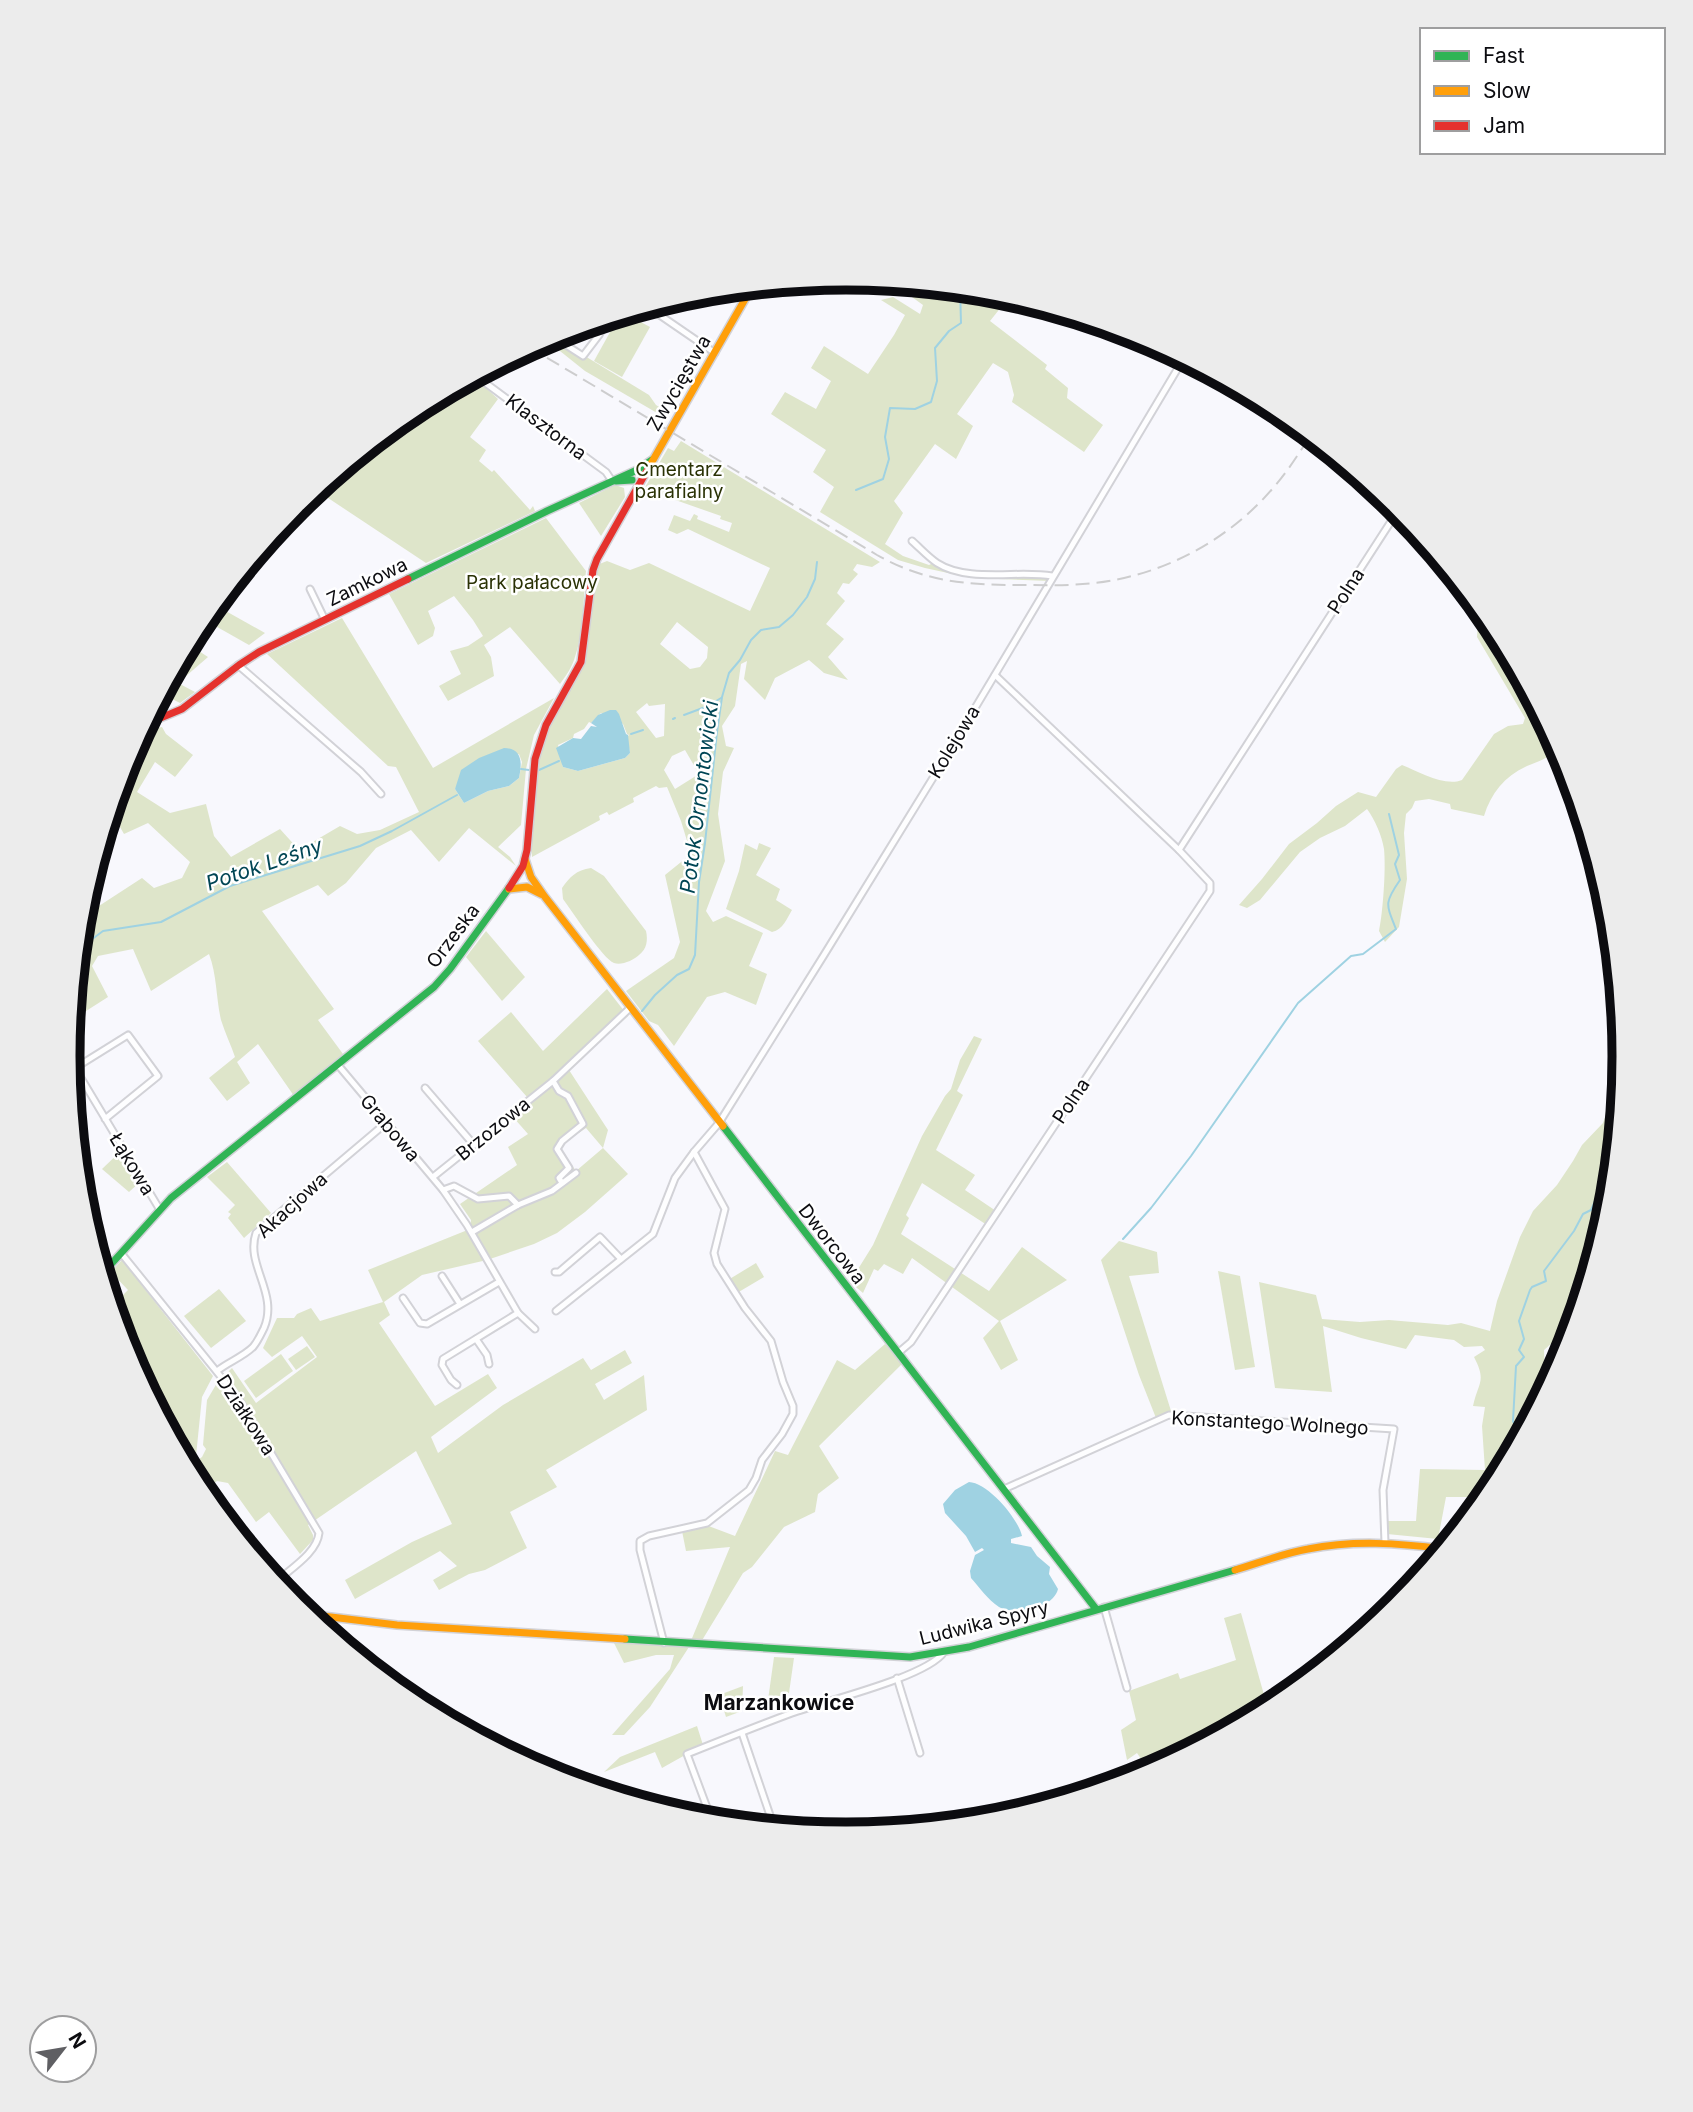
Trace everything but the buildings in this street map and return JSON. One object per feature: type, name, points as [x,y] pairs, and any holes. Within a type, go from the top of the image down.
[{"type":"street","name":"Zwycięstwa","points":[[637,477],[653,459],[746,297]]},
{"type":"street","points":[[658,314],[715,353]]},
{"type":"street","points":[[564,344],[583,356],[602,331]]},
{"type":"street","name":"Kolejowa","points":[[719,1123],[995,675],[1179,366]]},
{"type":"street","name":"Klasztorna","points":[[484,382],[606,472],[612,481]]},
{"type":"street","name":"Zamkowa","points":[[158,720],[186,708],[238,665],[259,652],[612,481],[637,477]]},
{"type":"street","name":"Orzeska","points":[[110,1265],[160,1210],[434,987],[509,889],[525,859],[533,776],[540,742],[559,699],[581,662],[593,570],[632,497],[637,477]]},
{"type":"street","name":"Polna","points":[[1179,850],[1393,519]]},
{"type":"street","points":[[912,541],[938,564],[951,569],[995,575],[1052,576]]},
{"type":"street","points":[[310,589],[325,620]]},
{"type":"street","points":[[238,665],[361,772],[381,794]]},
{"type":"street","name":"Polna","points":[[898,1353],[911,1342],[1210,891],[1210,883],[1179,850],[995,675]]},
{"type":"street","name":"Dworcowa","points":[[525,859],[532,878],[545,897],[630,1008],[1004,1489],[1100,1608]]},
{"type":"street","points":[[509,889],[526,887],[533,883],[532,878],[518,875]]},
{"type":"street","points":[[518,875],[526,887]]},
{"type":"street","name":"Dworcowa","points":[[526,887],[545,897]]},
{"type":"street","name":"Brzozowa","points":[[433,1177],[552,1081],[630,1008]]},
{"type":"street","name":"Łąkowa","points":[[80,1065],[128,1035],[158,1076],[105,1119]]},
{"type":"street","name":"Grabowa","points":[[338,1065],[443,1190],[472,1232],[518,1313],[535,1329]]},
{"type":"street","name":"Łąkowa","points":[[81,1078],[160,1210]]},
{"type":"street","points":[[552,1081],[559,1091],[568,1096],[583,1124],[557,1149],[569,1168],[559,1178],[562,1183]]},
{"type":"street","points":[[425,1088],[474,1145]]},
{"type":"street","name":"Akacjowa","points":[[217,1371],[252,1348],[269,1315],[253,1251],[256,1233],[386,1123]]},
{"type":"street","points":[[556,1311],[653,1234],[675,1178],[719,1123]]},
{"type":"street","points":[[664,1643],[640,1541],[649,1536],[707,1523],[749,1490],[762,1460],[793,1414],[793,1406],[771,1341],[717,1264],[714,1253],[725,1209],[694,1152]]},
{"type":"street","points":[[472,1232],[518,1205],[543,1195],[576,1172]]},
{"type":"street","points":[[443,1190],[454,1186],[478,1199],[509,1196],[518,1205]]},
{"type":"street","points":[[555,1272],[559,1272],[600,1237],[621,1259]]},
{"type":"street","name":"Działkowa","points":[[121,1253],[238,1398],[318,1533],[318,1542],[283,1574]]},
{"type":"street","points":[[442,1276],[460,1304]]},
{"type":"street","points":[[403,1298],[423,1325],[499,1282]]},
{"type":"street","points":[[457,1385],[442,1365],[443,1359],[518,1313]]},
{"type":"street","points":[[476,1339],[487,1355],[489,1364]]},
{"type":"street","name":"Konstantego Wolnego","points":[[1004,1489],[1169,1415],[1394,1429],[1383,1490],[1385,1543]]},
{"type":"street","name":"Ludwika Spyry","points":[[324,1616],[397,1625],[912,1657],[969,1647],[1306,1549],[1353,1543],[1433,1548]]},
{"type":"street","points":[[1100,1608],[1127,1688]]},
{"type":"street","points":[[707,1809],[687,1754],[792,1713],[897,1678],[934,1662],[944,1652]]},
{"type":"street","points":[[911,1672],[912,1657]]},
{"type":"street","points":[[897,1678],[920,1753]]},
{"type":"street","points":[[742,1732],[771,1817]]},
{"type":"green space","points":[[906,293],[1002,306],[990,321],[1047,365],[1045,369],[1068,388],[1067,398],[1103,425],[1084,452],[1012,402],[1014,395],[1008,372],[993,363],[957,414],[973,426],[956,459],[935,444],[894,501],[903,513],[885,544],[903,556],[929,565],[933,563],[972,573],[1052,576],[1050,581],[971,578],[898,560],[820,512],[834,487],[813,472],[826,450],[771,414],[785,392],[816,409],[831,381],[811,368],[824,346],[868,374],[905,315],[881,300],[893,297],[920,314],[923,305]]},
{"type":"green space","points":[[636,320],[650,327],[622,377],[594,361],[613,327]]},
{"type":"green space","points":[[565,344],[649,395],[656,405],[667,412],[664,417],[585,371],[555,347]]},
{"type":"green space","points":[[481,384],[498,399],[470,437],[486,450],[479,461],[492,472],[494,470],[530,510],[533,506],[535,511],[426,563],[324,496],[380,448],[421,419]]},
{"type":"green space","name":"Cmentarz parafialny","points":[[681,441],[880,562],[872,567],[857,564],[853,570],[858,574],[849,584],[843,583],[837,593],[845,601],[826,624],[844,639],[828,657],[848,680],[824,673],[809,660],[775,678],[765,700],[744,679],[747,661],[741,664],[735,706],[722,726],[726,746],[734,748],[723,772],[718,814],[725,861],[706,911],[713,922],[726,916],[763,933],[749,966],[767,974],[756,1005],[725,992],[707,997],[674,1046],[658,1025],[649,1021],[626,991],[674,958],[680,942],[665,875],[691,854],[667,787],[656,786],[633,798],[634,802],[609,815],[607,812],[599,816],[600,820],[532,857],[531,842],[538,758],[549,725],[584,664],[597,565],[607,561],[630,570],[649,563],[750,611],[770,568],[688,529],[677,534],[668,530],[674,515],[690,521],[694,514],[698,516],[697,519],[729,532],[732,523],[720,519],[721,516],[644,489],[668,448],[674,451]],"holes":[[[677,622],[708,647],[707,658],[700,667],[690,669],[660,644]],[[647,703],[649,706],[665,704],[664,736],[656,738],[636,712]],[[601,713],[623,724],[629,735],[627,737],[630,753],[625,758],[578,771],[563,767],[558,745],[573,738],[574,734]],[[685,750],[699,774],[675,789],[664,770],[672,756]]]},
{"type":"green space","points":[[615,485],[624,488],[625,497],[601,536],[579,503]]},
{"type":"green space","name":"Park pałacowy","points":[[546,518],[586,571],[580,639],[570,670],[560,684],[510,627],[484,645],[491,657],[494,676],[448,701],[439,686],[461,674],[450,651],[468,646],[483,636],[454,596],[428,611],[435,628],[433,636],[418,645],[389,594]]},
{"type":"green space","points":[[224,610],[265,633],[249,645],[214,625]]},
{"type":"green space","points":[[342,618],[433,768],[554,698],[534,735],[526,769],[521,825],[498,847],[516,866],[469,828],[439,862],[411,830],[376,848],[346,883],[328,896],[318,885],[262,911],[334,1009],[318,1020],[343,1054],[294,1096],[258,1044],[237,1062],[250,1083],[227,1101],[209,1078],[235,1057],[221,1020],[209,954],[151,991],[133,949],[98,956],[92,966],[108,997],[82,1014],[95,909],[142,878],[154,888],[182,878],[190,862],[148,823],[124,834],[117,825],[154,729],[162,727],[166,734],[193,755],[175,777],[155,762],[137,792],[170,813],[206,804],[214,836],[231,857],[280,829],[299,850],[340,826],[357,834],[380,830],[419,812],[396,767],[388,766],[267,654]],"holes":[[[519,754],[522,762],[519,778],[509,786],[488,791],[464,803],[455,789],[458,784]]]},
{"type":"green space","points":[[1478,623],[1510,673],[1550,754],[1519,770],[1506,780],[1495,793],[1484,816],[1451,809],[1450,804],[1429,799],[1415,801],[1406,814],[1404,833],[1407,879],[1399,927],[1385,942],[1379,931],[1384,890],[1384,849],[1378,828],[1367,809],[1345,826],[1320,838],[1300,852],[1260,900],[1247,908],[1239,905],[1289,844],[1336,806],[1358,792],[1376,797],[1396,769],[1402,765],[1448,782],[1462,780],[1494,734],[1508,726],[1523,724],[1525,718],[1477,637]]},
{"type":"green space","points":[[197,650],[208,657],[178,683],[195,692],[180,703],[170,698],[183,673]]},
{"type":"green space","points":[[759,843],[771,848],[756,875],[780,889],[776,900],[792,910],[782,926],[772,932],[726,909],[745,844],[757,850]]},
{"type":"green space","points":[[591,868],[604,876],[646,931],[644,950],[627,962],[617,964],[609,960],[563,899],[562,888],[568,881],[577,872]]},
{"type":"green space","points":[[486,931],[525,977],[502,1001],[466,957]]},
{"type":"green space","points":[[607,989],[628,1016],[569,1070],[608,1130],[603,1148],[628,1174],[557,1233],[487,1260],[422,1275],[384,1302],[390,1315],[379,1323],[435,1406],[488,1374],[497,1388],[431,1437],[438,1453],[503,1405],[583,1358],[591,1370],[625,1350],[632,1363],[595,1384],[604,1400],[644,1375],[647,1410],[546,1470],[557,1487],[510,1512],[527,1548],[439,1590],[433,1580],[457,1566],[440,1551],[355,1599],[345,1580],[412,1542],[452,1524],[416,1451],[308,1525],[313,1540],[300,1554],[269,1512],[256,1522],[228,1483],[217,1481],[212,1485],[197,1461],[206,1449],[203,1445],[207,1400],[217,1383],[232,1368],[256,1403],[317,1357],[302,1336],[272,1357],[263,1348],[277,1318],[294,1318],[311,1308],[320,1321],[383,1302],[368,1270],[470,1229],[471,1220],[460,1204],[517,1165],[508,1147],[528,1134],[513,1117],[439,1177],[443,1189],[433,1177],[527,1097],[478,1041],[511,1012],[543,1051]],"holes":[[[586,1128],[603,1148],[576,1171],[558,1147]]]},
{"type":"green space","points":[[974,1036],[982,1039],[957,1091],[963,1095],[936,1150],[975,1175],[965,1190],[996,1211],[987,1225],[922,1183],[906,1215],[909,1218],[901,1234],[989,1291],[1022,1247],[1067,1280],[1000,1321],[1018,1360],[1001,1370],[983,1338],[999,1321],[912,1258],[903,1274],[884,1264],[878,1271],[874,1269],[863,1293],[850,1282],[873,1245],[922,1136],[951,1089],[960,1060]]},
{"type":"green space","points":[[1611,1099],[1606,1156],[1586,1254],[1558,1337],[1544,1350],[1545,1370],[1534,1395],[1510,1439],[1472,1497],[1446,1497],[1438,1539],[1387,1534],[1387,1521],[1416,1521],[1420,1469],[1485,1470],[1482,1426],[1485,1407],[1473,1406],[1481,1377],[1474,1357],[1485,1350],[1482,1346],[1464,1347],[1454,1340],[1415,1335],[1406,1349],[1323,1326],[1332,1392],[1275,1388],[1259,1282],[1316,1295],[1322,1319],[1360,1322],[1389,1320],[1448,1325],[1461,1323],[1490,1331],[1497,1301],[1520,1237],[1533,1211],[1557,1185],[1582,1145],[1603,1123]]},
{"type":"green space","points":[[123,1149],[142,1180],[129,1192],[102,1169]]},
{"type":"green space","points":[[227,1162],[271,1213],[244,1238],[228,1218],[231,1214],[228,1212],[235,1205],[207,1177]]},
{"type":"green space","points":[[1119,1241],[1157,1252],[1159,1273],[1129,1276],[1171,1411],[1156,1418],[1101,1260]]},
{"type":"green space","points":[[122,1260],[213,1376],[202,1397],[194,1457],[159,1395],[121,1302],[120,1298],[128,1290],[112,1271]]},
{"type":"green space","points":[[756,1263],[764,1277],[737,1293],[728,1280]]},
{"type":"green space","points":[[1218,1271],[1240,1276],[1255,1367],[1235,1370]]},
{"type":"green space","points":[[219,1289],[246,1321],[211,1348],[184,1316]]},
{"type":"green space","points":[[885,1344],[902,1364],[819,1446],[839,1478],[818,1494],[815,1512],[784,1527],[752,1567],[743,1573],[701,1642],[690,1643],[730,1547],[686,1551],[682,1531],[706,1525],[735,1536],[775,1451],[788,1455],[837,1360],[855,1370]]},
{"type":"green space","points":[[307,1346],[315,1357],[296,1370],[288,1359]]},
{"type":"green space","points":[[281,1354],[293,1371],[256,1398],[244,1381]]},
{"type":"green space","points":[[1241,1613],[1265,1697],[1230,1719],[1143,1762],[1137,1753],[1127,1760],[1121,1730],[1136,1720],[1129,1691],[1178,1673],[1180,1679],[1236,1660],[1224,1618]]},
{"type":"green space","points":[[614,1643],[689,1647],[650,1707],[624,1735],[612,1735],[670,1669],[674,1655],[656,1655],[624,1663]]},
{"type":"green space","points":[[774,1657],[794,1658],[789,1693],[768,1700]]},
{"type":"green space","points":[[743,1686],[742,1711],[726,1717],[719,1695]]},
{"type":"green space","points":[[697,1726],[703,1745],[662,1768],[655,1752],[604,1772],[620,1757]]},
{"type":"water","points":[[616,710],[619,714],[628,735],[630,753],[625,758],[578,771],[563,767],[556,748],[573,738],[581,739],[591,726],[597,727],[591,723],[598,715]]},
{"type":"water","points":[[504,748],[515,751],[520,758],[519,778],[509,786],[488,791],[464,803],[455,789],[461,770],[479,758]]},
{"type":"water","points":[[969,1482],[985,1488],[1015,1520],[1022,1536],[1011,1539],[1011,1543],[1031,1547],[1050,1567],[1049,1574],[1058,1589],[1055,1596],[1042,1606],[1023,1611],[1006,1610],[991,1601],[971,1578],[970,1571],[975,1555],[984,1550],[982,1548],[975,1552],[966,1536],[945,1513],[943,1504],[955,1490]]},
{"type":"waterway","name":"Potok Ornontowicki","points":[[856,490],[883,479],[889,459],[885,437],[890,408],[915,409],[931,402],[937,381],[935,348],[949,331],[961,323],[960,299]]},
{"type":"waterway","name":"Potok Ornontowicki","points":[[642,1011],[677,975],[689,969],[695,955],[699,882],[717,732],[729,673],[761,630],[779,627],[793,615],[807,597],[815,579],[817,562]]},
{"type":"waterway","points":[[684,715],[721,698]]},
{"type":"waterway","points":[[631,734],[643,730]]},
{"type":"waterway","points":[[539,770],[559,761]]},
{"type":"waterway","points":[[521,769],[529,770]]},
{"type":"waterway","name":"Potok Leśny","points":[[89,941],[103,931],[161,922],[230,886],[360,846],[457,795]]},
{"type":"waterway","points":[[1123,1239],[1191,1156],[1298,1003],[1351,956],[1363,954],[1396,929],[1388,904],[1400,880],[1395,864],[1399,855],[1389,814]]},
{"type":"waterway","points":[[1600,1192],[1601,1189]]},
{"type":"waterway","points":[[1516,1428],[1513,1421],[1516,1366],[1524,1357],[1519,1350],[1524,1339],[1519,1321],[1530,1290],[1546,1281],[1544,1271],[1574,1231],[1583,1214],[1591,1210],[1599,1199]]},
{"type":"waterway","points":[[1511,1438],[1516,1428]]},
{"type":"railway","points":[[540,354],[877,555],[912,571],[964,583],[1086,584],[1121,579],[1170,563],[1216,539],[1237,523],[1274,487],[1306,443]]},
{"type":"traffic: fast","points":[[408,579],[637,470],[652,460]]},
{"type":"traffic: fast","points":[[616,481],[632,480]]},
{"type":"traffic: fast","points":[[110,1265],[171,1198],[434,987],[509,888]]},
{"type":"traffic: fast","points":[[723,1126],[1096,1609]]},
{"type":"traffic: fast","points":[[625,1639],[910,1657],[969,1647],[1235,1570]]},
{"type":"traffic: slow","points":[[649,467],[746,297]]},
{"type":"traffic: slow","points":[[525,859],[531,877],[545,897],[723,1126]]},
{"type":"traffic: slow","points":[[509,889],[527,887],[541,894]]},
{"type":"traffic: slow","points":[[1235,1570],[1299,1551],[1342,1544],[1393,1544],[1433,1548]]},
{"type":"traffic: slow","points":[[324,1616],[397,1625],[625,1639]]},
{"type":"traffic: jam","points":[[509,888],[523,866],[527,850],[535,759],[546,725],[581,662],[593,570],[649,467]]},
{"type":"traffic: jam","points":[[158,719],[182,709],[259,652],[408,579]]},
{"type":"district","name":"Marzankowice","points":[[779,1702]]}]
